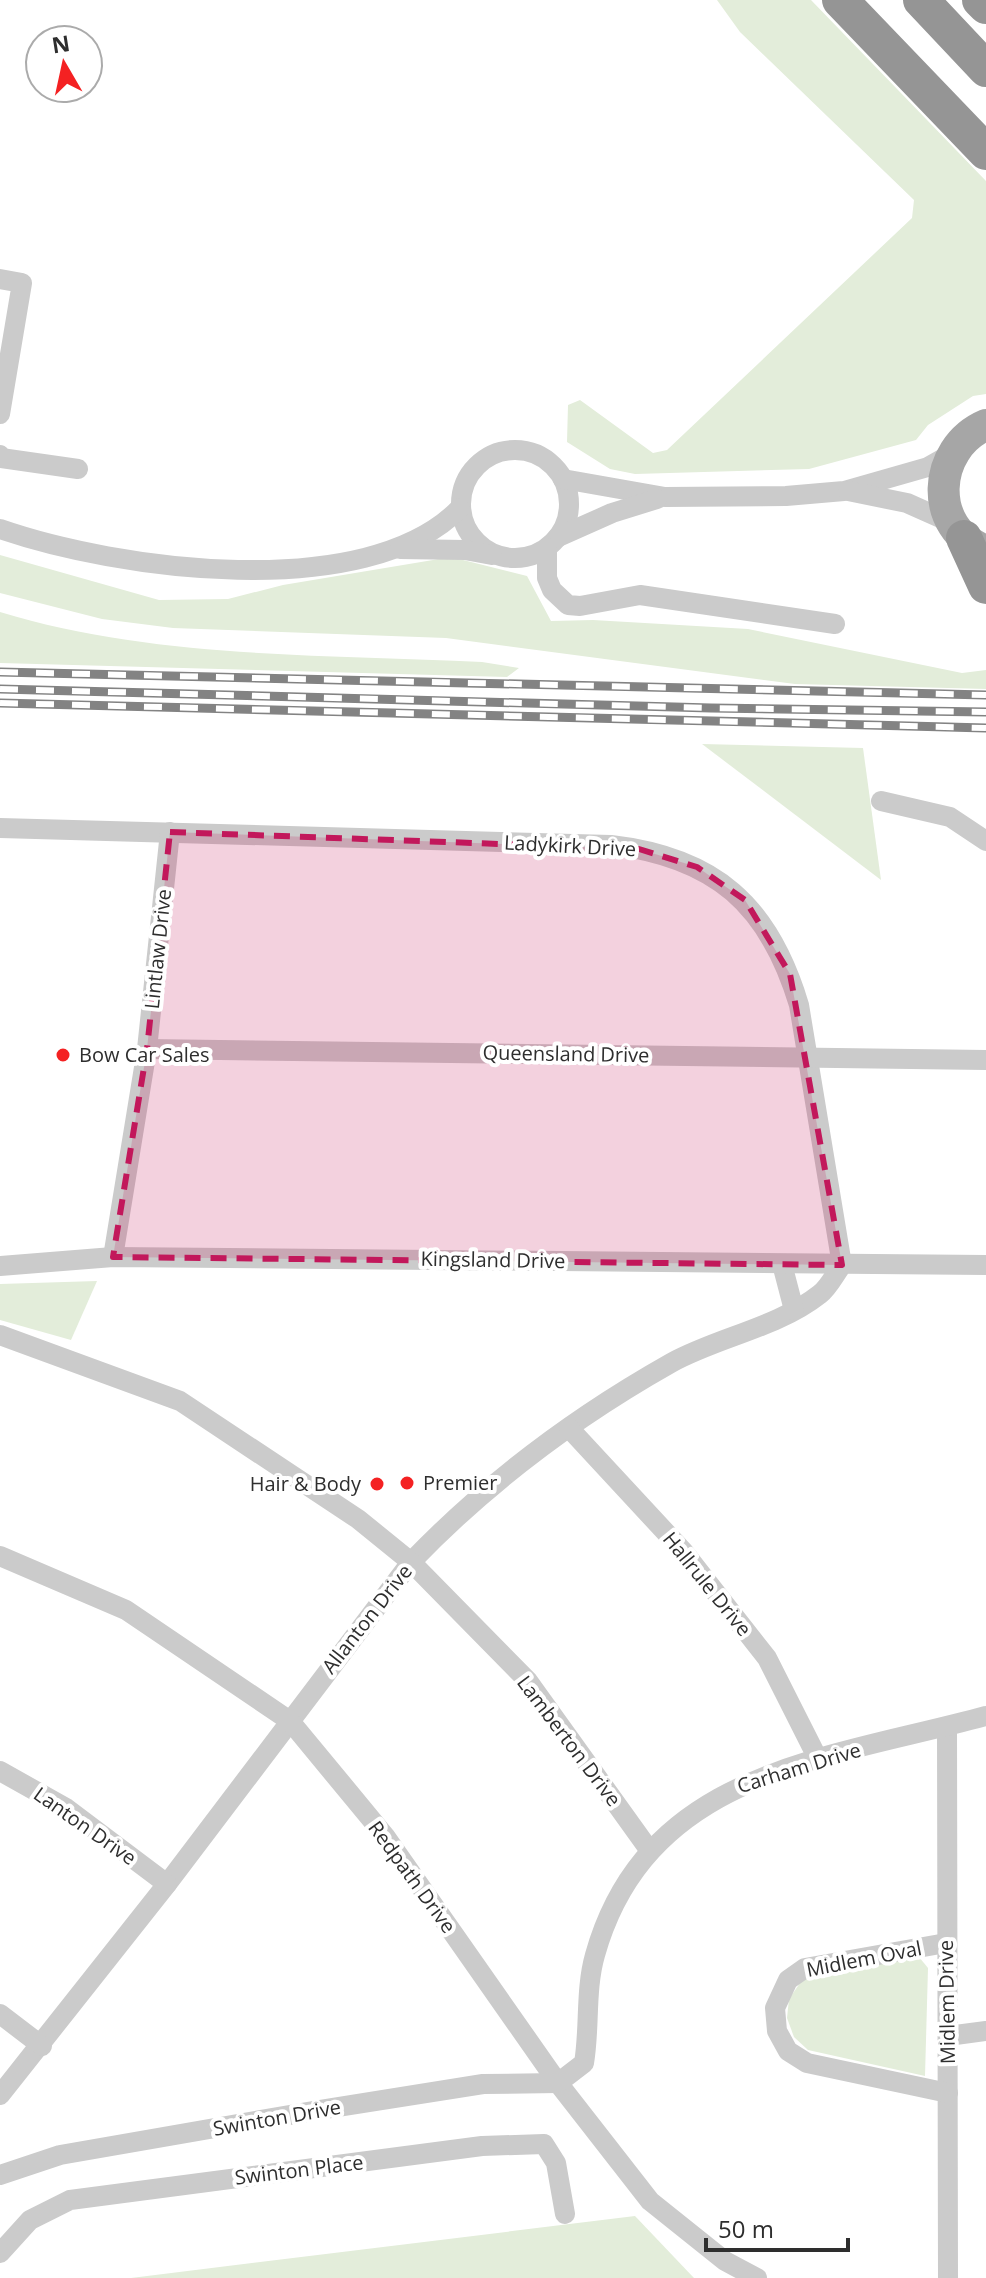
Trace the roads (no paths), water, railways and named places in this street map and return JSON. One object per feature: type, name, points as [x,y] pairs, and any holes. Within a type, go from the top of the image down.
[{"type":"highway","points":[[840,0],[986,152]]},
{"type":"highway","points":[[921,0],[986,69]]},
{"type":"highway","points":[[980,0],[986,6]]},
{"type":"highway","points":[[967,537],[986,586]]},
{"type":"main road","points":[[967,537],[943,496],[945,467],[951,454],[970,433],[986,425]]},
{"type":"street","points":[[0,279],[22,283],[0,414]]},
{"type":"street","points":[[547,578],[552,542],[569,505],[563,479],[543,457],[522,449],[496,452],[480,461],[466,478],[460,508],[467,531],[478,544],[532,564],[547,578],[559,597],[574,606],[640,595],[835,624]]},
{"type":"street","points":[[563,479],[665,497],[724,498],[844,491],[928,467],[951,454]]},
{"type":"street","points":[[0,455],[1,458],[78,469]]},
{"type":"street","points":[[844,491],[907,503],[967,537]]},
{"type":"street","points":[[392,549],[465,550],[512,558],[612,513],[665,497]]},
{"type":"street","points":[[0,529],[52,547],[146,564],[244,571],[343,561],[392,549],[432,530],[460,508]]},
{"type":"street","points":[[881,801],[950,817],[986,841]]},
{"type":"street","name":"Ladykirk Drive","points":[[0,828],[611,845],[670,856],[722,882],[745,900],[766,927],[790,974],[842,1265]]},
{"type":"street","name":"Lintlaw Drive","points":[[113,1257],[147,1049],[170,832]]},
{"type":"street","name":"Queensland Drive","points":[[147,1049],[986,1060]]},
{"type":"street","name":"Kingsland Drive","points":[[0,1266],[113,1257],[986,1265]]},
{"type":"street","points":[[782,1264],[794,1310]]},
{"type":"street","name":"Allanton Drive","points":[[0,2095],[42,2046],[167,1884],[411,1562],[456,1515],[569,1428],[673,1362],[794,1310],[822,1293],[842,1265]]},
{"type":"street","name":"Lamberton Drive","points":[[0,1335],[180,1401],[358,1519],[411,1562],[528,1681],[650,1851]]},
{"type":"street","name":"Hallrule Drive","points":[[569,1428],[683,1551],[767,1658],[818,1759]]},
{"type":"street","name":"Redpath Drive","points":[[0,1556],[126,1610],[290,1721],[385,1836],[558,2083],[650,2201],[725,2261],[757,2278]]},
{"type":"street","name":"Carham Drive","points":[[558,2083],[584,2063],[595,1956],[614,1909],[650,1851],[692,1813],[733,1788],[818,1759],[986,1716]]},
{"type":"street","name":"Midlem Drive","points":[[947,1727],[948,2278]]},
{"type":"street","name":"Lanton Drive","points":[[0,1771],[66,1808],[167,1884]]},
{"type":"street","name":"Midlem Oval","points":[[946,1943],[805,1968],[782,1988],[775,2019],[788,2051],[807,2063],[948,2093]]},
{"type":"street","points":[[0,2014],[42,2046]]},
{"type":"street","points":[[948,2036],[986,2031]]},
{"type":"street","name":"Swinton Drive","points":[[0,2175],[60,2155],[313,2111],[483,2084],[558,2083]]},
{"type":"street","name":"Swinton Place","points":[[0,2253],[30,2220],[70,2200],[482,2146],[544,2144],[556,2163],[565,2214]]},
{"type":"railway","points":[[0,672],[986,695]]},
{"type":"railway","points":[[0,689],[711,708],[986,712]]},
{"type":"railway","points":[[0,703],[986,728]]},
{"type":"place","name":"Bow Car Sales","points":[[63,1055]]},
{"type":"place","name":"Premier","points":[[407,1483]]},
{"type":"place","name":"Hair & Body","points":[[377,1484]]}]
